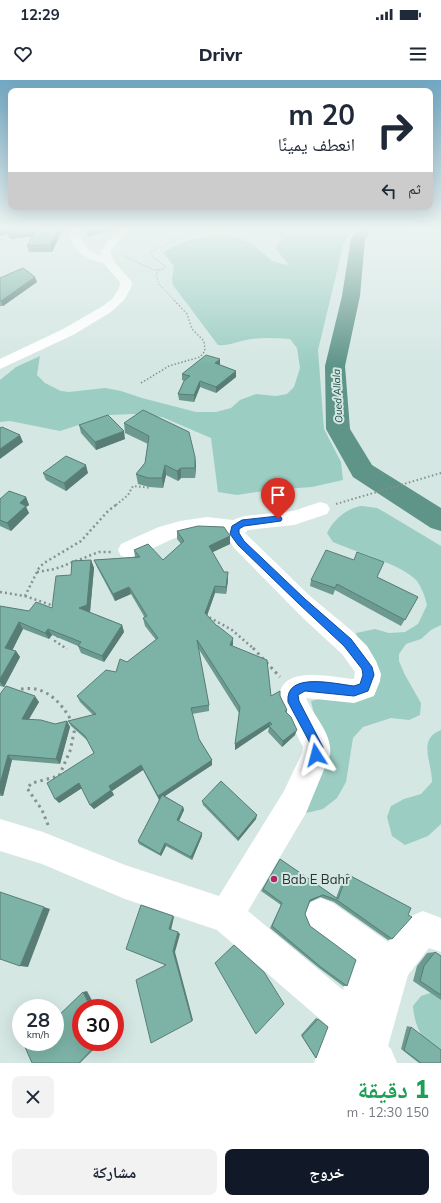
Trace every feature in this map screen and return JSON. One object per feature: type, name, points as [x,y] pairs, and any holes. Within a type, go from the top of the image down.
[{"type":"street","points":[[0,365],[68,332],[107,309],[118,300],[125,288],[126,282],[118,273]]},
{"type":"street","points":[[129,550],[155,537],[181,527],[205,524],[222,524],[234,528],[244,523],[294,518],[320,509]]},
{"type":"street","points":[[227,916],[295,802],[316,755],[316,743],[293,702],[292,694],[298,688],[305,686],[354,691],[361,690],[367,682],[368,671],[347,642],[312,611],[241,543],[234,534],[234,528]]},
{"type":"street","points":[[0,835],[44,848],[125,882],[227,916],[350,1020],[360,1061]]},
{"type":"street","points":[[321,915],[384,959]]},
{"type":"street","points":[[350,1020],[384,959],[423,928],[441,935]]},
{"type":"street","points":[[360,1061],[384,959]]},
{"type":"path","points":[[141,383],[169,366],[200,357],[205,351],[204,341],[192,329],[187,314],[159,284],[156,274],[157,273]]},
{"type":"path","points":[[320,509],[441,473]]},
{"type":"path","points":[[25,596],[37,572],[44,563],[81,541],[108,511],[128,495],[133,486],[151,488]]},
{"type":"path","points":[[37,572],[55,569],[99,552],[119,552],[129,550]]},
{"type":"path","points":[[0,592],[25,596],[59,608]]},
{"type":"path","points":[[203,614],[220,623],[256,650],[286,683],[292,694]]},
{"type":"path","points":[[62,630],[55,642],[67,649]]},
{"type":"path","points":[[21,689],[36,688],[52,696],[65,709],[76,729],[70,751],[59,776],[32,783],[27,788],[46,814],[49,829],[44,848]]},
{"type":"green space","points":[[173,273],[337,273],[318,350],[324,429],[341,462],[343,480],[312,487],[270,490],[237,495],[218,492],[211,438],[162,417],[133,414],[109,415],[60,431],[10,421],[0,422],[0,380],[16,367],[40,356],[37,375],[45,383],[61,391],[69,392],[105,388],[196,412],[216,412],[231,408],[240,400],[256,394],[276,396],[287,394],[294,387],[300,368],[297,348],[290,339],[257,338],[218,345],[173,285]]},
{"type":"green space","points":[[362,506],[377,508],[441,546],[441,625],[431,630],[421,639],[406,644],[399,654],[399,661],[405,675],[421,703],[420,715],[409,720],[391,718],[363,727],[353,738],[346,782],[337,798],[323,809],[306,813],[305,802],[315,718],[311,701],[328,697],[364,699],[360,647],[356,633],[375,629],[389,633],[405,632],[418,624],[427,605],[420,586],[410,574],[333,542],[327,533],[333,523],[342,515],[351,509]]},
{"type":"green space","points":[[441,730],[441,824],[428,836],[405,845],[392,836],[387,817],[391,806],[404,799],[421,794],[432,782],[428,752],[429,739]]},
{"type":"green space","points":[[430,993],[441,993],[441,1062],[430,1050],[418,1029],[414,1014],[413,1006],[421,996]]},
{"type":"building","points":[[12,273],[29,273],[35,277],[1,301],[0,278]]},
{"type":"building","points":[[206,355],[220,359],[215,363],[236,371],[216,387],[200,381],[194,395],[178,394],[184,381],[190,376],[182,374]]},
{"type":"building","points":[[143,410],[189,432],[195,457],[195,468],[181,468],[177,471],[165,465],[162,478],[148,478],[136,474],[145,463],[149,436],[124,423]]},
{"type":"building","points":[[108,415],[124,431],[95,442],[79,425]]},
{"type":"building","points":[[2,427],[20,435],[0,449],[0,428]]},
{"type":"building","points":[[66,456],[86,465],[64,483],[43,473]]},
{"type":"building","points":[[9,491],[26,497],[20,503],[26,506],[7,523],[0,520],[0,499]]},
{"type":"building","points":[[198,526],[224,527],[230,536],[209,546],[224,572],[228,572],[226,587],[215,586],[205,613],[217,626],[233,638],[230,645],[267,660],[271,696],[280,691],[280,696],[287,710],[285,711],[291,717],[297,730],[283,741],[269,726],[272,724],[270,722],[235,744],[240,707],[197,640],[209,705],[191,708],[199,739],[212,760],[158,796],[141,765],[109,786],[111,790],[90,805],[79,783],[55,799],[47,783],[94,753],[85,736],[68,721],[96,714],[77,696],[106,670],[116,672],[120,659],[127,662],[158,638],[143,618],[147,616],[129,587],[113,594],[94,560],[140,557],[134,550],[148,544],[163,560],[184,541],[177,531]]},
{"type":"building","points":[[326,550],[354,560],[357,552],[384,562],[377,577],[418,597],[405,620],[337,584],[335,588],[311,580]]},
{"type":"building","points":[[91,560],[87,605],[79,608],[122,625],[102,656],[78,646],[81,642],[48,629],[45,633],[19,622],[5,648],[16,651],[0,679],[0,606],[29,611],[36,602],[52,608],[56,576],[71,575],[72,561]]},
{"type":"building","points":[[6,686],[35,696],[22,719],[41,720],[55,724],[67,721],[56,759],[8,755],[0,784],[0,694]]},
{"type":"building","points":[[221,781],[257,815],[238,838],[202,801]]},
{"type":"building","points":[[162,795],[183,807],[177,820],[202,833],[191,857],[165,843],[160,854],[138,841]]},
{"type":"building","points":[[280,859],[338,899],[347,874],[411,908],[408,915],[412,917],[392,939],[337,900],[323,895],[310,900],[305,914],[310,926],[356,960],[347,986],[322,968],[272,926],[282,903],[263,889]]},
{"type":"building","points":[[0,892],[44,907],[20,966],[0,959]]},
{"type":"building","points":[[141,905],[173,916],[169,929],[178,932],[173,951],[192,1021],[151,1043],[136,980],[166,965],[126,949]]},
{"type":"building","points":[[234,945],[264,972],[284,1004],[256,1034],[215,963]]},
{"type":"building","points":[[435,952],[441,956],[441,995],[420,981],[424,966]]},
{"type":"building","points":[[83,992],[86,999],[76,999]]},
{"type":"building","points":[[72,1003],[72,1051],[90,1051],[79,1063],[32,1063],[27,1051],[64,1051],[64,1010]]},
{"type":"building","points":[[318,1019],[328,1027],[316,1058],[302,1036]]},
{"type":"building","points":[[411,1027],[441,1050],[441,1063],[421,1063],[404,1050]]},
{"type":"waterway","name":"Oued Allala","points":[[354,273],[351,296],[335,366],[338,429],[362,471],[441,521]]},
{"type":"place","name":"Bab E Bahr","points":[[274,879]]},
{"type":"route","points":[[278,519],[242,523],[234,528],[234,534],[241,543],[302,602],[347,642],[366,667],[369,675],[365,687],[361,690],[354,691],[305,686],[298,688],[292,694],[293,702],[316,743],[316,755]]}]
